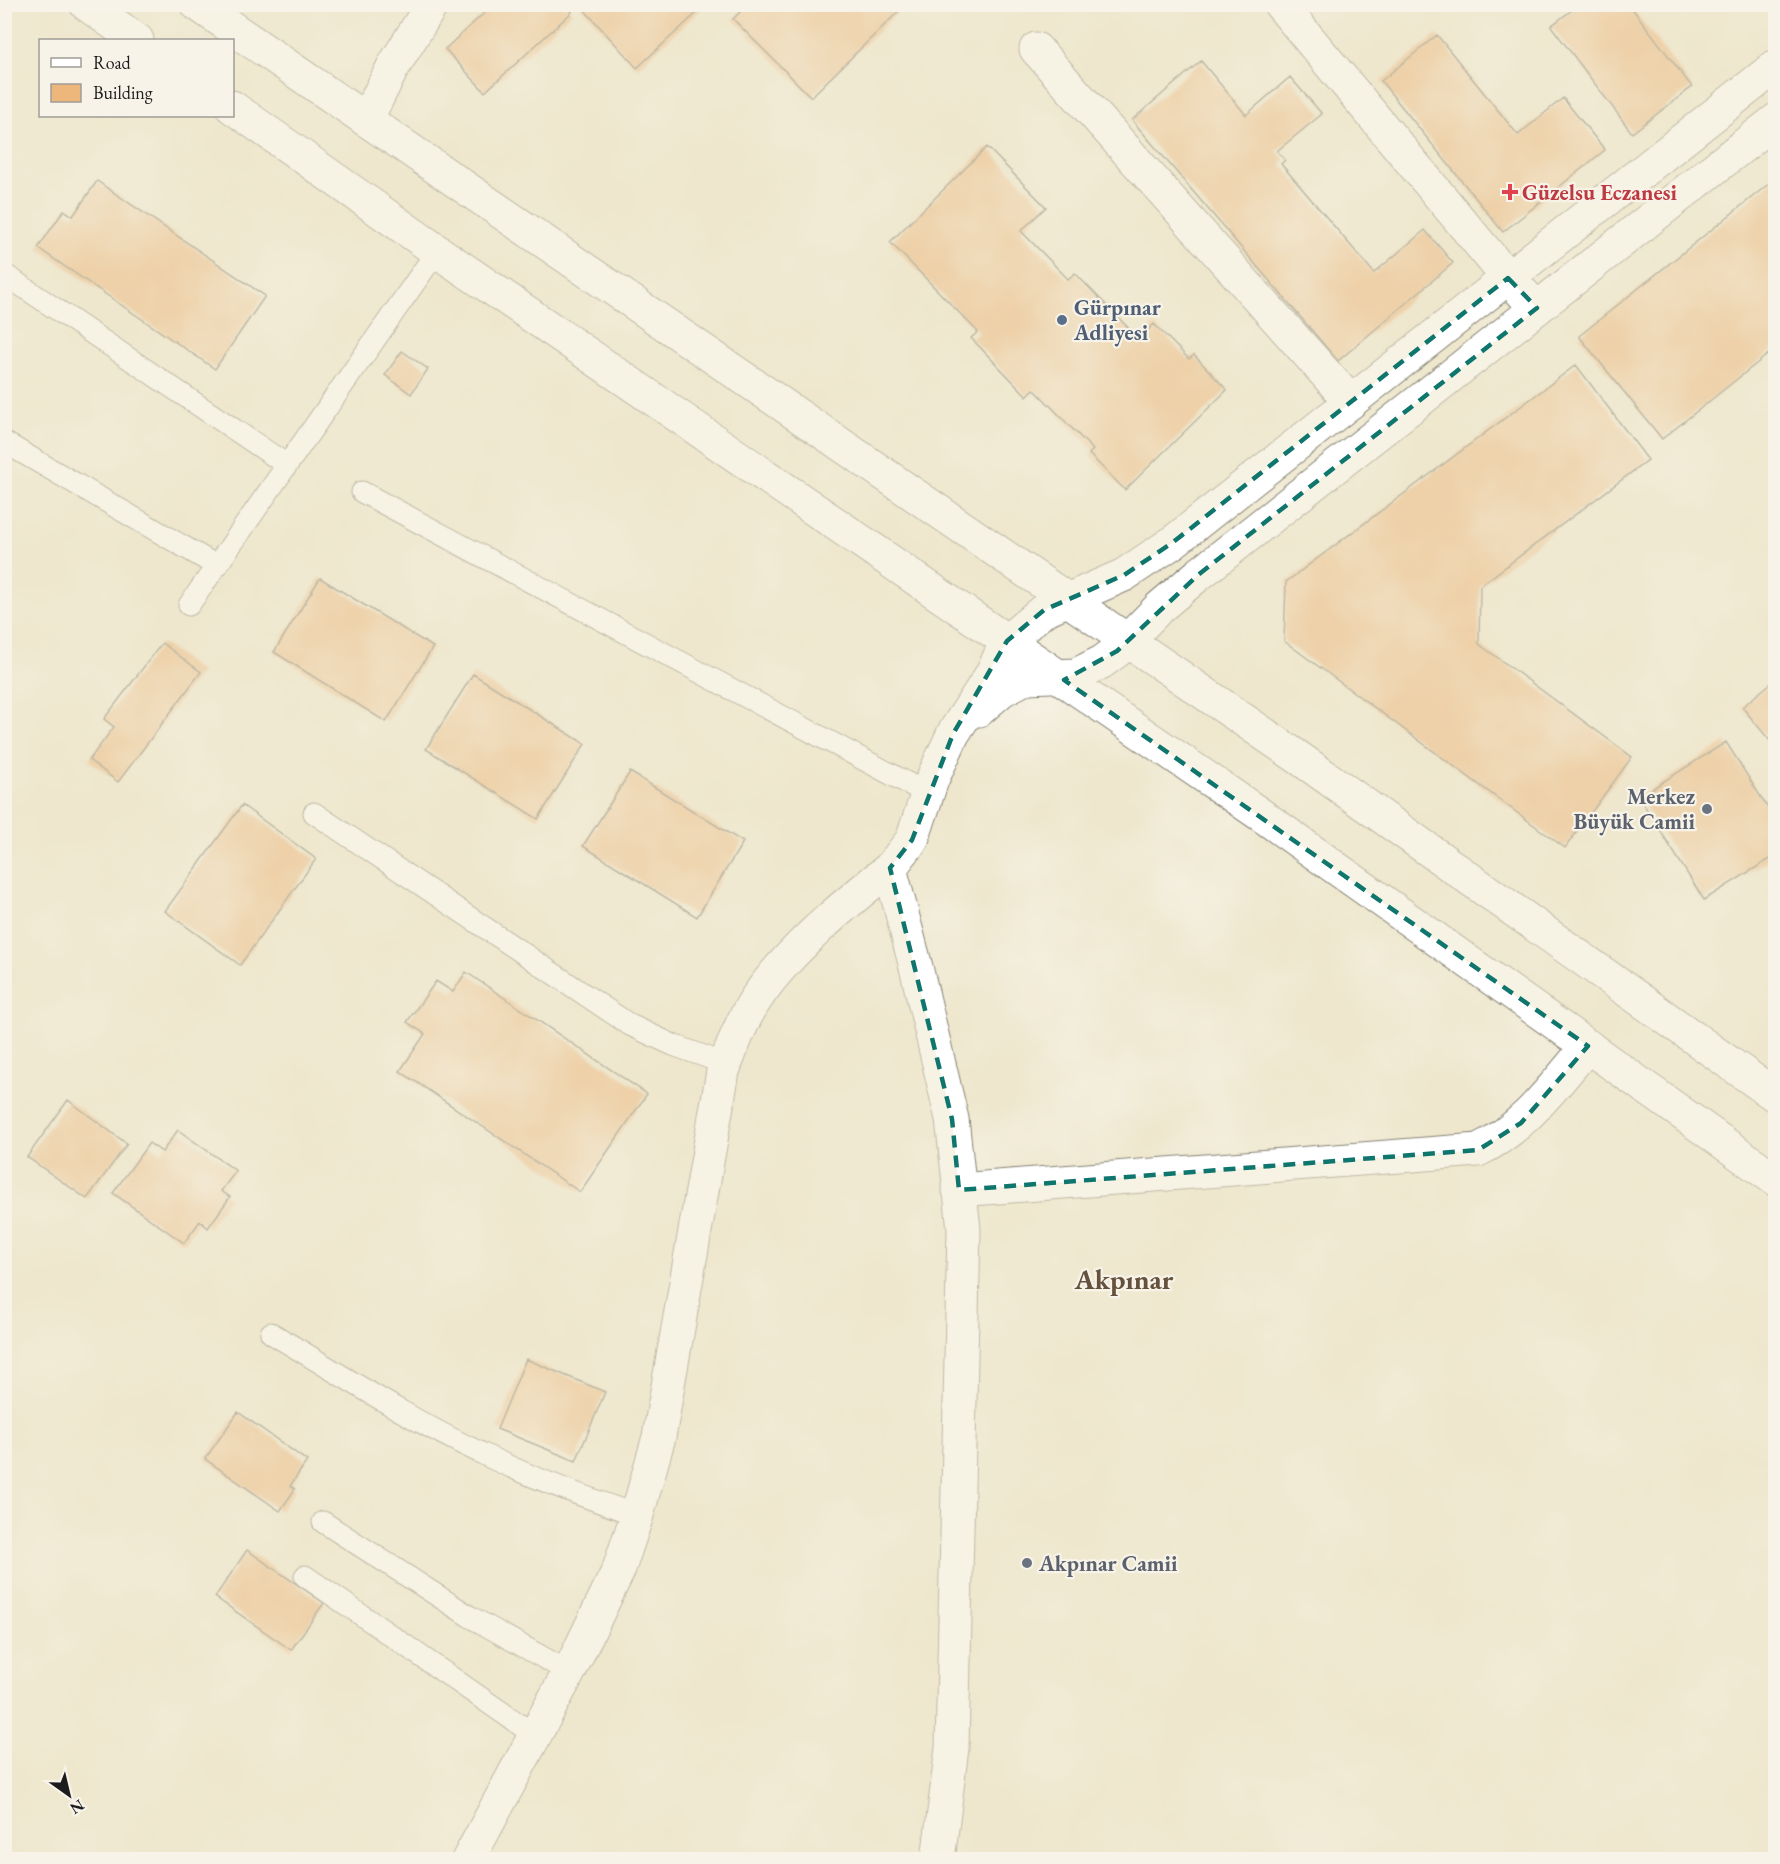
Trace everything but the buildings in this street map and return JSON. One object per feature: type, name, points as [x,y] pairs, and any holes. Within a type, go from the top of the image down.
[{"type":"street","points":[[86,4],[136,39]]},
{"type":"street","points":[[197,4],[1302,760],[1776,1096]]},
{"type":"street","points":[[366,120],[393,67],[432,4]]},
{"type":"street","points":[[1280,4],[1508,278],[1537,308]]},
{"type":"street","points":[[1036,49],[1351,402]]},
{"type":"street","points":[[468,1860],[569,1672],[619,1569],[637,1515],[661,1427],[726,1064],[738,1032],[758,996],[773,979],[836,912],[890,868],[912,840],[953,734],[991,675],[1007,641],[1035,617],[1066,599],[1099,588],[1134,569],[1172,543],[1776,66]]},
{"type":"street","points":[[234,108],[437,251],[1059,677],[1776,1179]]},
{"type":"street","points":[[953,734],[1012,683],[1027,677],[1059,677],[1088,670],[1128,641],[1160,607],[1190,582],[1776,120]]},
{"type":"street","points":[[890,868],[918,971],[952,1119],[964,1229],[952,1748],[938,1860]]},
{"type":"street","points":[[959,1190],[1478,1150],[1500,1140],[1521,1123],[1588,1046]]},
{"type":"lane","points":[[189,605],[437,251]]},
{"type":"lane","points":[[4,274],[287,465]]},
{"type":"lane","points":[[4,442],[217,566]]},
{"type":"lane","points":[[362,492],[928,794]]},
{"type":"lane","points":[[314,813],[630,1025],[673,1045],[726,1064]]},
{"type":"lane","points":[[271,1333],[410,1416],[480,1453],[550,1485],[637,1515]]},
{"type":"lane","points":[[323,1522],[469,1616],[569,1672]]},
{"type":"lane","points":[[305,1576],[536,1736]]},
{"type":"highlighted area","points":[[1508,278],[1537,308],[1198,575],[1117,651],[1064,680],[1588,1046],[1521,1123],[1478,1150],[959,1190],[952,1119],[890,868],[912,840],[953,734],[1007,641],[1044,610],[1124,575],[1172,543]]},
{"type":"place","name":"Güzelsu Eczanesi","points":[[1510,192]]},
{"type":"place","name":"Gürpınar Adliyesi","points":[[1062,320]]},
{"type":"place","name":"Merkez Büyük Camii","points":[[1707,809]]},
{"type":"place","name":"Akpınar Camii","points":[[1027,1563]]},
{"type":"district","name":"Akpınar","points":[[1124,1279]]}]
